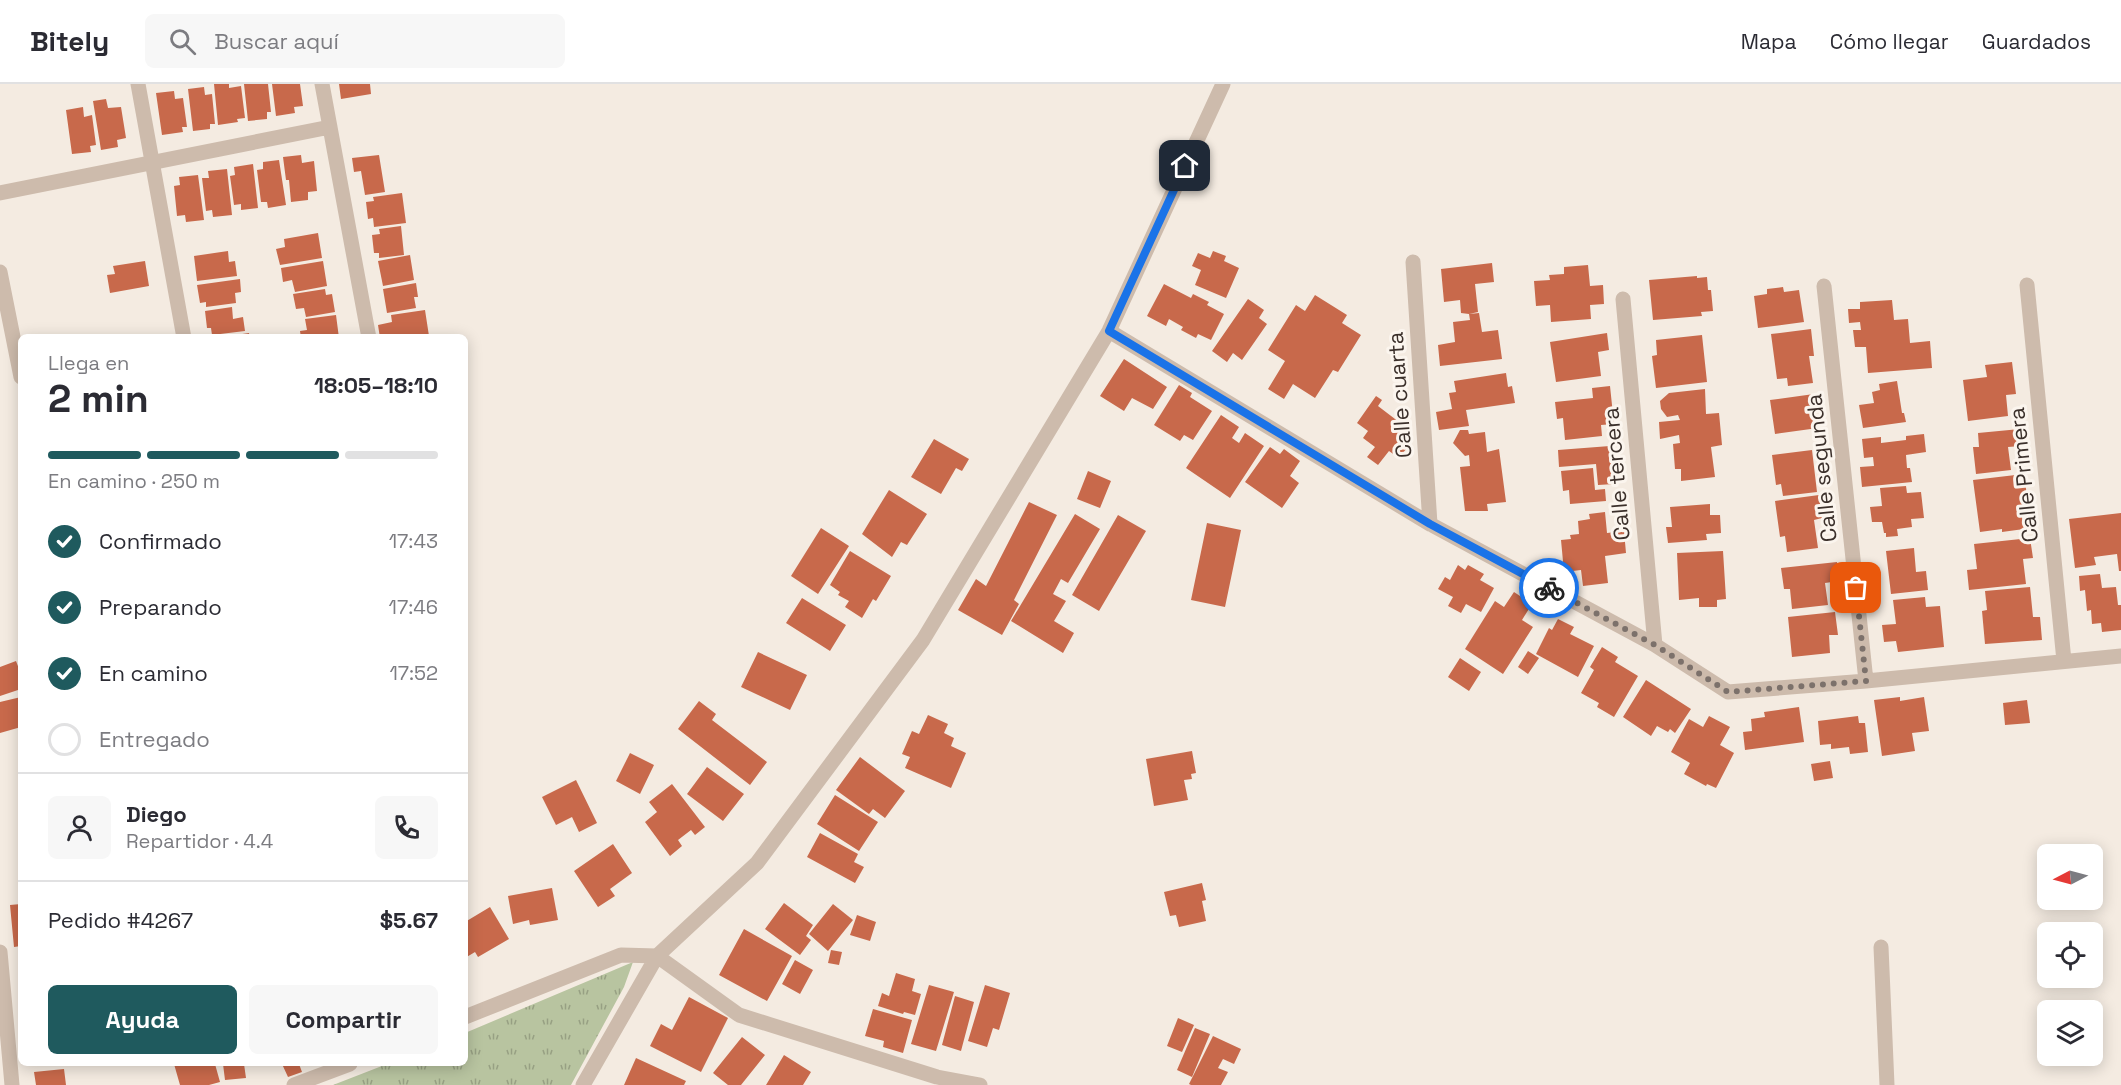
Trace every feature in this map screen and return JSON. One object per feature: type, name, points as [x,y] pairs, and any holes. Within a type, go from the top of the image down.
[{"type":"street","points":[[138,84],[183,334]]},
{"type":"street","points":[[322,84],[368,334]]},
{"type":"street","points":[[583,1085],[657,956],[757,863],[923,640],[1109,331],[1223,84]]},
{"type":"street","points":[[0,193],[330,127]]},
{"type":"street","name":"Calle cuarta","points":[[1413,262],[1430,524]]},
{"type":"street","points":[[0,272],[18,362]]},
{"type":"street","name":"Calle Primera","points":[[2027,285],[2064,661]]},
{"type":"street","name":"Calle segunda","points":[[1824,286],[1866,681]]},
{"type":"street","name":"Calle tercera","points":[[1623,299],[1655,645]]},
{"type":"street","points":[[1109,331],[1430,524],[1655,645],[1728,692],[2121,656]]},
{"type":"street","points":[[1881,947],[1887,1085]]},
{"type":"street","points":[[0,952],[12,1085]]},
{"type":"street","points":[[468,1016],[621,955],[657,956],[739,1015],[937,1077],[980,1085]]},
{"type":"street","points":[[294,1085],[341,1066]]},
{"type":"green space","points":[[633,962],[624,987],[571,1085],[333,1085],[382,1066],[468,1066],[468,1032]]},
{"type":"building","points":[[214,84],[229,84],[229,88],[241,86],[245,118],[237,119],[238,122],[218,125]]},
{"type":"building","points":[[244,84],[268,84],[271,112],[267,112],[267,119],[248,121]]},
{"type":"building","points":[[272,84],[300,84],[303,106],[294,107],[295,113],[276,116]]},
{"type":"building","points":[[339,84],[370,84],[371,94],[341,99]]},
{"type":"building","points":[[204,87],[205,95],[212,94],[215,124],[210,124],[210,129],[193,131],[188,89]]},
{"type":"building","points":[[174,91],[175,99],[183,98],[187,127],[182,127],[183,132],[162,135],[156,93]]},
{"type":"building","points":[[106,99],[108,108],[121,107],[126,138],[117,140],[118,147],[101,150],[93,101]]},
{"type":"building","points":[[83,107],[84,117],[92,115],[96,145],[90,146],[91,152],[72,154],[66,110]]},
{"type":"building","points":[[301,155],[302,163],[314,161],[317,191],[308,192],[308,200],[291,202],[289,180],[286,180],[283,157]]},
{"type":"building","points":[[379,155],[385,192],[365,195],[361,171],[354,172],[352,158]]},
{"type":"building","points":[[279,160],[286,205],[268,208],[267,202],[261,202],[257,170],[263,169],[263,162]]},
{"type":"building","points":[[253,164],[258,208],[241,210],[241,204],[234,205],[230,176],[235,175],[234,167]]},
{"type":"building","points":[[227,169],[232,215],[213,217],[212,210],[206,211],[202,178],[209,178],[208,171]]},
{"type":"building","points":[[198,175],[204,220],[186,222],[185,215],[177,216],[174,186],[180,185],[179,177]]},
{"type":"building","points":[[402,193],[406,223],[374,227],[373,218],[368,219],[366,202],[374,201],[373,197]]},
{"type":"building","points":[[401,226],[404,255],[379,258],[379,253],[374,253],[372,235],[380,234],[379,229]]},
{"type":"building","points":[[318,233],[322,258],[280,265],[276,249],[285,247],[284,239]]},
{"type":"building","points":[[228,251],[229,262],[235,261],[237,276],[197,281],[194,256]]},
{"type":"building","points":[[1213,251],[1226,256],[1224,261],[1239,268],[1226,298],[1195,285],[1201,270],[1192,266],[1198,253],[1210,258]]},
{"type":"building","points":[[410,255],[414,280],[383,286],[378,261]]},
{"type":"building","points":[[145,261],[149,286],[110,293],[107,275],[115,274],[113,266]]},
{"type":"building","points":[[323,261],[327,286],[295,292],[292,280],[283,282],[281,268]]},
{"type":"building","points":[[1492,263],[1494,282],[1475,284],[1478,312],[1461,313],[1460,300],[1444,302],[1441,269]]},
{"type":"building","points":[[1588,265],[1590,286],[1603,285],[1604,304],[1590,305],[1591,319],[1551,322],[1550,305],[1536,306],[1534,281],[1550,280],[1549,275],[1564,274],[1564,267]]},
{"type":"building","points":[[1697,276],[1697,278],[1707,277],[1713,311],[1701,312],[1702,316],[1653,320],[1649,280]]},
{"type":"building","points":[[240,279],[241,292],[235,293],[236,303],[206,307],[206,302],[200,303],[197,285]]},
{"type":"building","points":[[416,283],[418,297],[414,297],[416,308],[387,313],[383,289]]},
{"type":"building","points":[[1164,284],[1191,298],[1193,294],[1209,302],[1207,305],[1224,314],[1211,340],[1198,334],[1196,338],[1181,330],[1183,327],[1169,319],[1166,326],[1147,316]]},
{"type":"building","points":[[1783,287],[1784,292],[1799,290],[1804,322],[1758,328],[1754,296],[1767,294],[1767,289]]},
{"type":"building","points":[[325,289],[326,295],[332,294],[335,312],[306,317],[304,308],[296,309],[293,294]]},
{"type":"building","points":[[1315,295],[1347,315],[1342,323],[1361,335],[1338,372],[1333,370],[1315,398],[1293,384],[1284,399],[1268,389],[1285,361],[1268,350],[1296,305],[1305,311]]},
{"type":"building","points":[[1248,299],[1264,310],[1259,318],[1267,324],[1242,360],[1233,353],[1227,362],[1212,351]]},
{"type":"building","points":[[1892,300],[1894,320],[1908,319],[1910,343],[1930,341],[1932,368],[1868,373],[1866,347],[1855,347],[1853,330],[1861,330],[1860,322],[1849,323],[1848,309],[1860,309],[1860,302]]},
{"type":"building","points":[[232,307],[233,319],[243,317],[245,331],[212,334],[211,328],[207,328],[205,311]]},
{"type":"building","points":[[425,310],[429,334],[379,334],[378,325],[392,322],[391,315]]},
{"type":"building","points":[[1479,313],[1482,332],[1498,330],[1502,359],[1440,366],[1438,345],[1455,342],[1453,322],[1470,320],[1469,314]]},
{"type":"building","points":[[336,315],[338,334],[300,334],[300,331],[307,330],[305,319]]},
{"type":"building","points":[[1811,329],[1814,356],[1809,356],[1813,383],[1788,386],[1787,378],[1777,379],[1771,334]]},
{"type":"building","points":[[1607,333],[1609,350],[1598,352],[1601,376],[1556,382],[1550,342]]},
{"type":"building","points":[[1702,335],[1707,382],[1656,388],[1652,356],[1657,355],[1656,340]]},
{"type":"building","points":[[1124,359],[1167,387],[1153,409],[1132,398],[1124,411],[1100,396]]},
{"type":"building","points":[[2012,362],[2016,394],[2006,395],[2008,416],[1968,421],[1963,380],[1987,377],[1985,365]]},
{"type":"building","points":[[1506,373],[1508,387],[1512,386],[1515,403],[1466,410],[1469,426],[1439,430],[1436,412],[1452,409],[1449,393],[1456,392],[1454,381]]},
{"type":"building","points":[[1897,381],[1902,413],[1904,413],[1906,422],[1863,428],[1859,405],[1874,403],[1872,392],[1880,390],[1879,384]]},
{"type":"building","points":[[1179,385],[1192,393],[1190,397],[1212,411],[1193,440],[1184,435],[1180,441],[1154,425]]},
{"type":"building","points":[[1610,386],[1614,424],[1601,425],[1602,436],[1565,440],[1563,418],[1557,419],[1555,402],[1593,398],[1592,388]]},
{"type":"building","points":[[1705,389],[1706,414],[1719,413],[1722,445],[1711,447],[1715,477],[1681,481],[1681,469],[1675,469],[1673,444],[1680,443],[1679,435],[1660,439],[1659,422],[1680,420],[1678,415],[1667,417],[1661,409],[1660,401],[1669,393]]},
{"type":"building","points":[[1814,394],[1818,428],[1775,434],[1770,400]]},
{"type":"building","points":[[1376,396],[1382,400],[1378,406],[1412,432],[1405,441],[1410,444],[1399,458],[1389,451],[1378,465],[1367,457],[1375,447],[1363,438],[1368,431],[1357,423]]},
{"type":"building","points":[[1221,415],[1239,427],[1232,438],[1239,443],[1245,433],[1264,446],[1230,498],[1186,468]]},
{"type":"building","points":[[2020,429],[2021,446],[2008,447],[2011,470],[1976,474],[1973,447],[1979,447],[1978,433]]},
{"type":"building","points":[[1460,430],[1468,430],[1469,434],[1485,432],[1487,452],[1499,449],[1506,502],[1487,504],[1488,511],[1465,511],[1460,467],[1470,466],[1469,455],[1465,456],[1453,443]]},
{"type":"building","points":[[1924,434],[1926,452],[1906,455],[1907,468],[1910,468],[1912,482],[1862,487],[1860,467],[1874,466],[1873,457],[1864,458],[1862,439],[1881,437],[1881,443],[1906,440],[1906,436]]},
{"type":"building","points":[[934,439],[969,459],[962,471],[956,468],[941,494],[911,477]]},
{"type":"building","points":[[1610,446],[1614,484],[1598,485],[1596,464],[1559,467],[1558,450]]},
{"type":"building","points":[[1270,447],[1280,454],[1284,449],[1300,461],[1290,476],[1299,483],[1282,508],[1245,482]]},
{"type":"building","points":[[1812,450],[1817,492],[1783,496],[1781,484],[1776,485],[1772,455]]},
{"type":"building","points":[[1593,468],[1595,490],[1605,489],[1606,501],[1570,504],[1569,490],[1563,491],[1561,471]]},
{"type":"building","points":[[1088,471],[1111,481],[1100,508],[1077,499]]},
{"type":"building","points":[[2024,474],[2029,511],[2021,512],[2024,529],[1980,532],[1973,480]]},
{"type":"building","points":[[1906,486],[1907,493],[1921,492],[1924,518],[1911,519],[1912,527],[1897,529],[1898,536],[1886,537],[1882,522],[1872,522],[1870,507],[1882,506],[1880,488]]},
{"type":"building","points":[[889,490],[927,514],[907,545],[901,542],[892,557],[862,534]]},
{"type":"building","points":[[1819,495],[1822,518],[1814,520],[1818,548],[1787,552],[1785,536],[1780,537],[1775,501]]},
{"type":"building","points":[[1029,502],[1057,515],[1014,600],[1019,604],[1002,635],[958,610],[976,579],[986,586]]},
{"type":"building","points":[[1710,504],[1710,515],[1720,515],[1721,533],[1706,534],[1707,540],[1668,543],[1666,527],[1672,527],[1670,507]]},
{"type":"building","points":[[1605,512],[1607,533],[1624,531],[1626,553],[1605,556],[1608,583],[1583,586],[1581,570],[1564,572],[1561,540],[1571,539],[1570,535],[1579,534],[1578,521],[1590,519],[1589,514]]},
{"type":"building","points":[[2121,513],[2121,571],[2119,571],[2117,554],[2094,557],[2096,565],[2075,568],[2069,519]]},
{"type":"building","points":[[1075,514],[1100,529],[1068,583],[1061,579],[1053,594],[1066,601],[1054,621],[1074,633],[1063,653],[1011,621]]},
{"type":"building","points":[[1118,515],[1146,531],[1099,611],[1072,595]]},
{"type":"building","points":[[1207,523],[1241,530],[1225,607],[1191,600]]},
{"type":"building","points":[[821,528],[849,546],[818,594],[791,576]]},
{"type":"building","points":[[2030,538],[2033,558],[2023,559],[2026,584],[1969,590],[1967,570],[1977,569],[1974,544]]},
{"type":"building","points":[[1914,548],[1916,572],[1926,571],[1928,590],[1891,594],[1886,551]]},
{"type":"building","points":[[850,551],[891,576],[876,601],[873,599],[862,618],[845,607],[849,601],[838,595],[840,592],[830,585]]},
{"type":"building","points":[[1723,551],[1726,599],[1717,600],[1717,607],[1699,607],[1699,598],[1679,600],[1677,553]]},
{"type":"building","points":[[1837,562],[1839,581],[1825,583],[1828,605],[1792,609],[1790,589],[1784,589],[1781,568]]},
{"type":"building","points":[[1458,565],[1465,570],[1468,565],[1484,574],[1480,580],[1494,588],[1481,612],[1466,604],[1461,613],[1448,606],[1453,597],[1438,589],[1445,577],[1450,580]]},
{"type":"building","points":[[2100,574],[2102,588],[2116,587],[2118,605],[2121,605],[2121,630],[2102,632],[2101,623],[2092,624],[2091,610],[2087,611],[2085,590],[2080,591],[2079,576]]},
{"type":"building","points":[[2030,587],[2033,617],[2040,617],[2042,640],[1985,644],[1982,611],[1987,610],[1985,591]]},
{"type":"building","points":[[1514,592],[1532,604],[1522,620],[1533,627],[1503,674],[1465,649],[1495,601],[1504,607]]},
{"type":"building","points":[[1925,597],[1926,607],[1940,606],[1944,647],[1898,652],[1896,641],[1884,642],[1882,625],[1896,624],[1893,600]]},
{"type":"building","points":[[802,598],[846,625],[830,651],[786,623]]},
{"type":"building","points":[[1835,612],[1838,635],[1829,635],[1830,653],[1792,657],[1788,617]]},
{"type":"building","points":[[1558,619],[1574,627],[1570,634],[1594,646],[1578,677],[1536,654],[1549,628],[1552,630]]},
{"type":"building","points":[[1602,647],[1618,657],[1615,662],[1638,676],[1614,717],[1597,707],[1599,703],[1581,693],[1594,670],[1590,667]]},
{"type":"building","points":[[1528,651],[1539,658],[1528,674],[1518,667]]},
{"type":"building","points":[[758,652],[807,675],[790,710],[741,687]]},
{"type":"building","points":[[1460,658],[1481,672],[1469,691],[1448,677]]},
{"type":"building","points":[[16,661],[18,690],[0,696],[0,667]]},
{"type":"building","points":[[1646,680],[1691,709],[1675,733],[1670,729],[1668,732],[1657,726],[1651,736],[1623,717]]},
{"type":"building","points":[[1900,697],[1900,701],[1924,697],[1929,731],[1912,733],[1915,751],[1882,756],[1874,700]]},
{"type":"building","points":[[18,698],[18,728],[0,733],[0,702]]},
{"type":"building","points":[[2027,700],[2030,723],[2005,725],[2003,703]]},
{"type":"building","points":[[699,701],[716,714],[712,720],[767,762],[750,785],[678,729]]},
{"type":"building","points":[[1799,707],[1804,742],[1745,750],[1743,732],[1752,731],[1751,719],[1765,717],[1764,712]]},
{"type":"building","points":[[928,715],[948,724],[944,733],[954,738],[951,746],[966,753],[951,788],[905,768],[910,757],[902,754],[912,731],[919,734]]},
{"type":"building","points":[[1709,716],[1730,727],[1720,745],[1734,753],[1716,788],[1707,784],[1706,786],[1684,774],[1690,763],[1671,752],[1689,719],[1703,727]]},
{"type":"building","points":[[1858,716],[1859,723],[1865,723],[1868,752],[1850,754],[1849,747],[1831,749],[1831,744],[1820,745],[1818,721]]},
{"type":"building","points":[[1192,751],[1196,773],[1191,774],[1192,779],[1184,780],[1188,800],[1154,806],[1146,759]]},
{"type":"building","points":[[630,753],[654,765],[640,794],[616,781]]},
{"type":"building","points":[[860,757],[905,791],[885,818],[873,809],[869,814],[836,790]]},
{"type":"building","points":[[1830,761],[1833,778],[1814,781],[1811,764]]},
{"type":"building","points":[[707,767],[744,794],[723,821],[687,794]]},
{"type":"building","points":[[576,780],[597,823],[579,832],[572,817],[556,825],[542,797]]},
{"type":"building","points":[[672,784],[705,827],[695,835],[691,830],[678,840],[682,846],[670,856],[645,822],[657,812],[649,802]]},
{"type":"building","points":[[835,795],[878,822],[859,851],[817,824]]},
{"type":"building","points":[[820,833],[858,854],[854,862],[864,867],[855,883],[807,857]]},
{"type":"building","points":[[613,844],[632,873],[610,889],[615,896],[598,907],[574,871]]},
{"type":"building","points":[[1202,883],[1206,900],[1202,901],[1206,921],[1179,927],[1176,915],[1170,916],[1164,892]]},
{"type":"building","points":[[552,888],[558,920],[530,925],[529,920],[513,924],[508,896]]},
{"type":"building","points":[[784,903],[813,925],[806,936],[811,940],[800,955],[765,929]]},
{"type":"building","points":[[18,904],[18,946],[14,947],[10,905]]},
{"type":"building","points":[[833,904],[853,920],[828,951],[809,934]]},
{"type":"building","points":[[490,907],[509,939],[478,957],[475,952],[468,956],[468,920]]},
{"type":"building","points":[[857,915],[876,922],[870,941],[850,935]]},
{"type":"building","points":[[744,929],[792,956],[767,1001],[719,975]]},
{"type":"building","points":[[831,950],[842,952],[839,965],[828,963]]},
{"type":"building","points":[[795,960],[813,970],[800,994],[782,984]]},
{"type":"building","points":[[896,973],[915,979],[912,991],[921,994],[915,1015],[904,1012],[903,1014],[878,1006],[882,993],[889,996]]},
{"type":"building","points":[[929,985],[954,992],[936,1051],[911,1044]]},
{"type":"building","points":[[985,985],[1010,993],[999,1030],[993,1028],[987,1047],[968,1041]]},
{"type":"building","points":[[955,996],[974,1002],[961,1051],[942,1045]]},
{"type":"building","points":[[689,997],[728,1018],[701,1072],[650,1046],[661,1024],[672,1030]]},
{"type":"building","points":[[873,1009],[912,1020],[903,1053],[883,1047],[884,1041],[865,1036]]},
{"type":"building","points":[[1178,1018],[1194,1025],[1182,1052],[1167,1046]]},
{"type":"building","points":[[1195,1028],[1210,1034],[1192,1077],[1177,1070]]},
{"type":"building","points":[[1213,1036],[1241,1049],[1234,1064],[1223,1059],[1218,1068],[1228,1072],[1221,1085],[1191,1085],[1189,1084]]},
{"type":"building","points":[[742,1037],[765,1055],[741,1085],[728,1085],[713,1073]]},
{"type":"building","points":[[784,1055],[811,1072],[803,1085],[766,1085]]},
{"type":"building","points":[[636,1058],[686,1081],[684,1085],[624,1085]]},
{"type":"building","points":[[175,1066],[216,1066],[220,1082],[209,1085],[180,1085]]},
{"type":"building","points":[[223,1066],[244,1066],[246,1078],[225,1080]]},
{"type":"building","points":[[283,1066],[300,1066],[302,1072],[288,1077]]},
{"type":"building","points":[[64,1069],[66,1085],[36,1085],[34,1072]]},
{"type":"way so far","points":[[1549,588],[1655,645],[1728,692],[1866,681],[1856,588]]},
{"type":"route","points":[[1185,166],[1109,331],[1430,524],[1549,588]]}]
